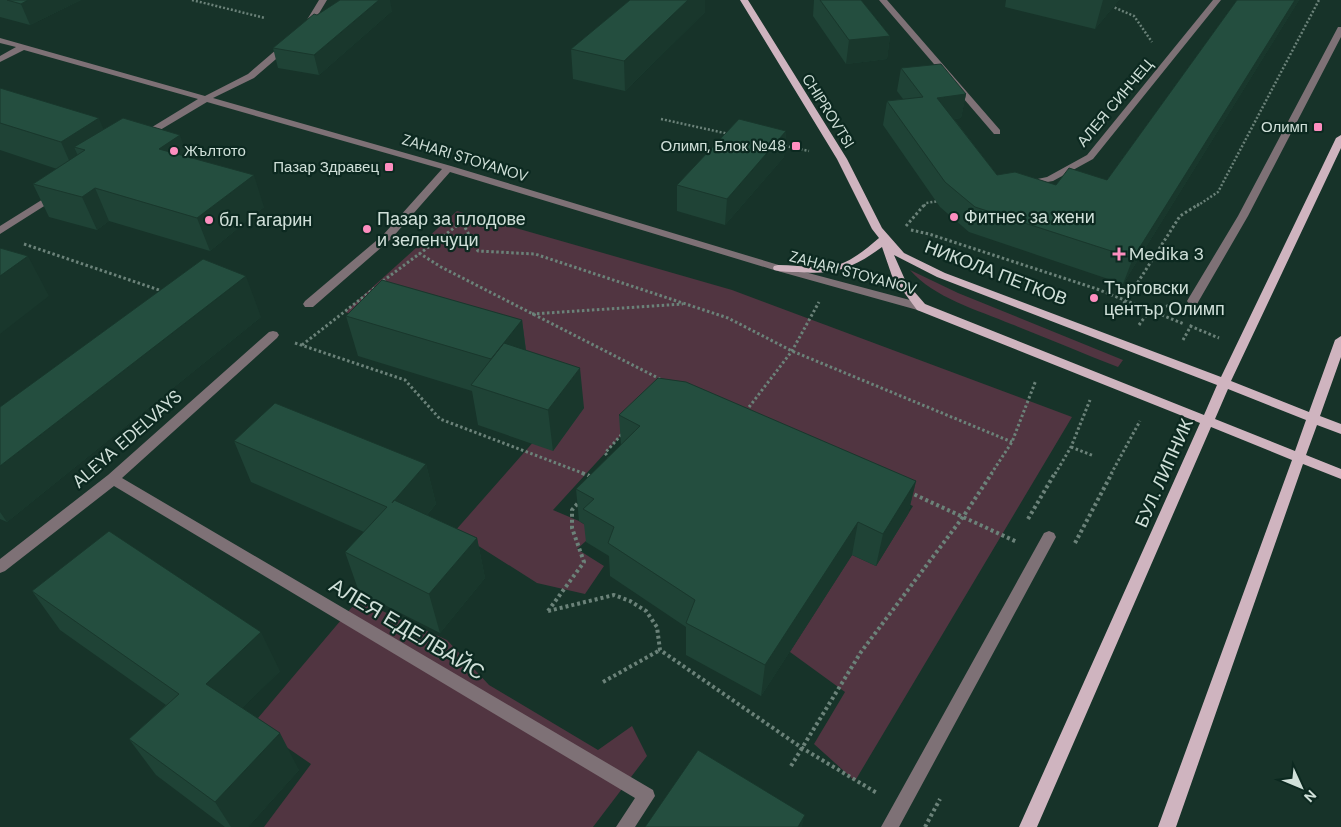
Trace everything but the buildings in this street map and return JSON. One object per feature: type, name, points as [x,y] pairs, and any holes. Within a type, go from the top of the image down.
[{"type":"main road","name":"CHIPROVTSI","points":[[744,0],[842,158],[877,229],[884,239]]},
{"type":"main road","name":"БУЛ. ЛИПНИК","points":[[1028,827],[1240,347],[1341,138]]},
{"type":"main road","points":[[778,268],[832,269],[847,265],[884,239],[890,264],[896,276],[921,306],[1341,474]]},
{"type":"main road","name":"НИКОЛА ПЕТКОВ","points":[[884,239],[900,254],[941,275],[1094,332],[1341,429]]},
{"type":"main road","points":[[1167,827],[1341,340]]},
{"type":"street","points":[[136,142],[207,98],[250,76],[306,28],[323,0]]},
{"type":"street","points":[[883,0],[997,132]]},
{"type":"street","name":"АЛЕЯ СИНЧЕЦ","points":[[1018,186],[1050,179],[1090,157],[1217,0]]},
{"type":"street","points":[[1193,301],[1243,216],[1341,28]]},
{"type":"street","name":"ZAHARI STOYANOV","points":[[0,40],[448,168],[778,268],[921,306]]},
{"type":"street","points":[[0,59],[23,47]]},
{"type":"street","points":[[309,304],[388,237],[448,168]]},
{"type":"street","points":[[0,231],[64,189]]},
{"type":"street","name":"ALEYA EDELVAYS","points":[[0,567],[112,479],[273,334]]},
{"type":"street","name":"АЛЕЯ ЕДЕЛВАЙС","points":[[112,479],[647,796],[625,827]]},
{"type":"street","points":[[890,827],[1049,537]]},
{"type":"path","points":[[192,0],[265,18]]},
{"type":"path","points":[[1094,332],[1126,301],[1180,216],[1218,192],[1319,0]]},
{"type":"path","points":[[1108,4],[1134,16],[1151,41],[1177,49]]},
{"type":"path","points":[[661,119],[737,136]]},
{"type":"path","points":[[775,144],[842,158]]},
{"type":"path","points":[[946,200],[926,203],[904,228],[929,234],[1097,289],[1240,347]]},
{"type":"path","points":[[302,345],[420,252],[462,222],[478,251],[535,254],[728,318],[792,352],[1012,442]]},
{"type":"path","points":[[18,242],[166,292]]},
{"type":"path","points":[[420,252],[441,267],[664,381]]},
{"type":"path","points":[[750,416],[744,413],[792,352],[830,282]]},
{"type":"path","points":[[1125,344],[1150,310],[1193,301]]},
{"type":"path","points":[[532,314],[686,304]]},
{"type":"path","points":[[1170,362],[1193,320]]},
{"type":"path","points":[[273,334],[406,380],[440,419],[599,480]]},
{"type":"path","points":[[791,766],[861,652],[962,518],[1012,442],[1046,355]]},
{"type":"path","points":[[1024,526],[1072,447],[1099,377]]},
{"type":"path","points":[[1073,547],[1151,398]]},
{"type":"path","points":[[613,464],[605,453],[625,431]]},
{"type":"path","points":[[1072,447],[1094,456]]},
{"type":"path","points":[[909,492],[1040,553]]},
{"type":"path","points":[[583,498],[572,510],[572,528],[584,562],[548,611],[614,595],[646,611],[657,627],[660,650],[802,748],[901,807]]},
{"type":"path","points":[[1015,541],[1020,533]]},
{"type":"path","points":[[603,682],[660,650]]},
{"type":"path","points":[[926,827],[944,792]]},
{"type":"shaded area","points":[[457,211],[732,290],[1072,417],[855,781],[814,744],[845,692],[790,652],[852,555],[876,566],[913,506],[659,394],[553,510],[579,521],[596,532],[577,549],[604,566],[585,594],[537,583],[455,531],[572,398],[345,312]]},
{"type":"shaded area","points":[[910,270],[958,293],[1123,360],[1118,367],[971,308],[931,288]]},
{"type":"shaded area","points":[[358,600],[447,640],[489,685],[598,750],[632,726],[647,756],[593,827],[264,827],[311,764],[253,724]]},
{"type":"place","name":"Олимп","points":[[1318,127]]},
{"type":"place","name":"Олимп, Блок №48","points":[[796,146]]},
{"type":"place","name":"Жълтото","points":[[174,151]]},
{"type":"place","name":"Пазар Здравец","points":[[389,167]]},
{"type":"place","name":"Фитнес за жени","points":[[954,217]]},
{"type":"place","name":"бл. Гагарин","points":[[209,220]]},
{"type":"place","name":"Пазар за плодове и зеленчуци","points":[[367,229]]},
{"type":"place","name":"Medika 3","points":[[1119,254]]},
{"type":"place","name":"Търговски център Олимп","points":[[1094,298]]}]
